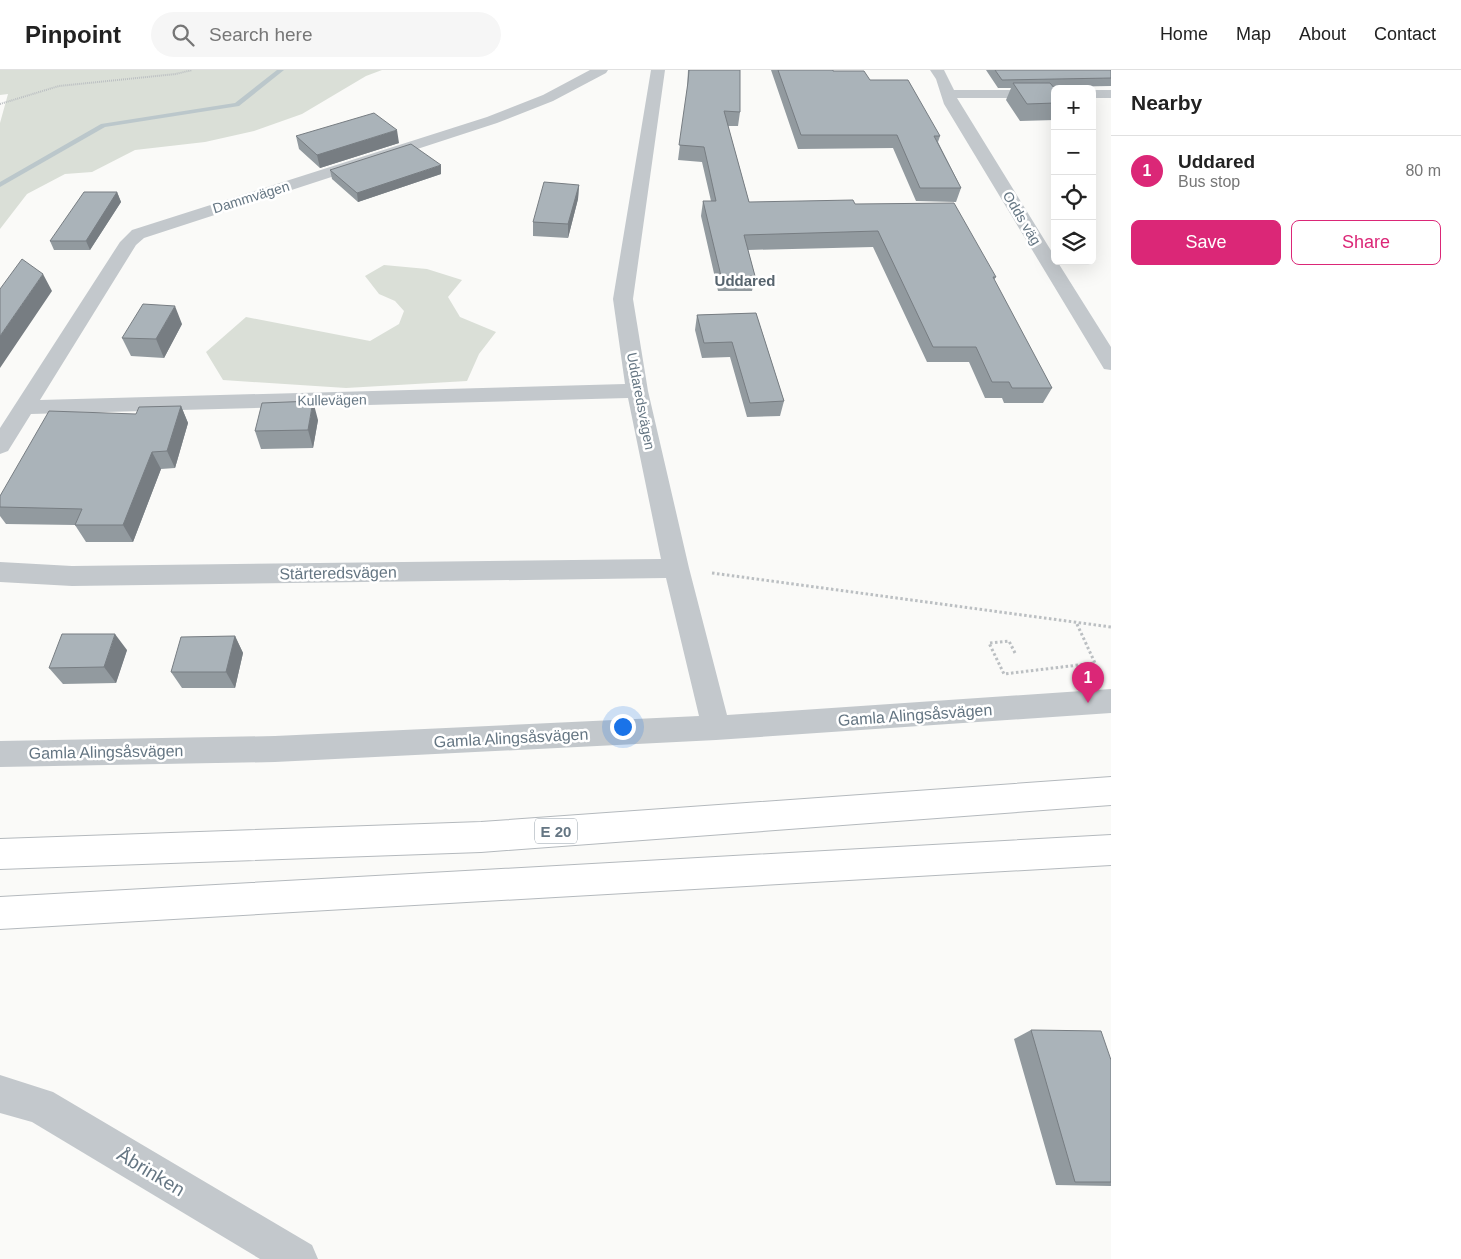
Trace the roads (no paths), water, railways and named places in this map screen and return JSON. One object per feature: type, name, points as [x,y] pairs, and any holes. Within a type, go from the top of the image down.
[{"type":"highway","name":"E 20","points":[[0,854],[481,837],[1111,791]]},
{"type":"highway","points":[[0,913],[1111,850]]},
{"type":"street","name":"Dammvägen","points":[[0,446],[129,242],[138,234],[148,229],[492,120],[548,98],[601,70]]},
{"type":"street","name":"Uddaredsvägen","points":[[658,70],[623,299],[638,391],[676,568],[716,728]]},
{"type":"street","name":"Odds väg","points":[[937,70],[952,104],[1111,364]]},
{"type":"street","points":[[949,94],[1051,94]]},
{"type":"street","points":[[1096,94],[1111,94]]},
{"type":"street","name":"Kullevägen","points":[[26,407],[638,391]]},
{"type":"street","name":"Stärteredsvägen","points":[[0,572],[72,576],[676,568]]},
{"type":"street","name":"Gamla Alingsåsvägen","points":[[0,754],[275,749],[716,728],[1111,701]]},
{"type":"street","name":"Åbrinken","points":[[0,1094],[40,1105],[298,1259]]},
{"type":"waterway","points":[[0,185],[103,125],[237,105],[281,70]]},
{"type":"place","name":"Uddared","points":[[1088,703]]},
{"type":"district","name":"Uddared","points":[[745,280]]}]
